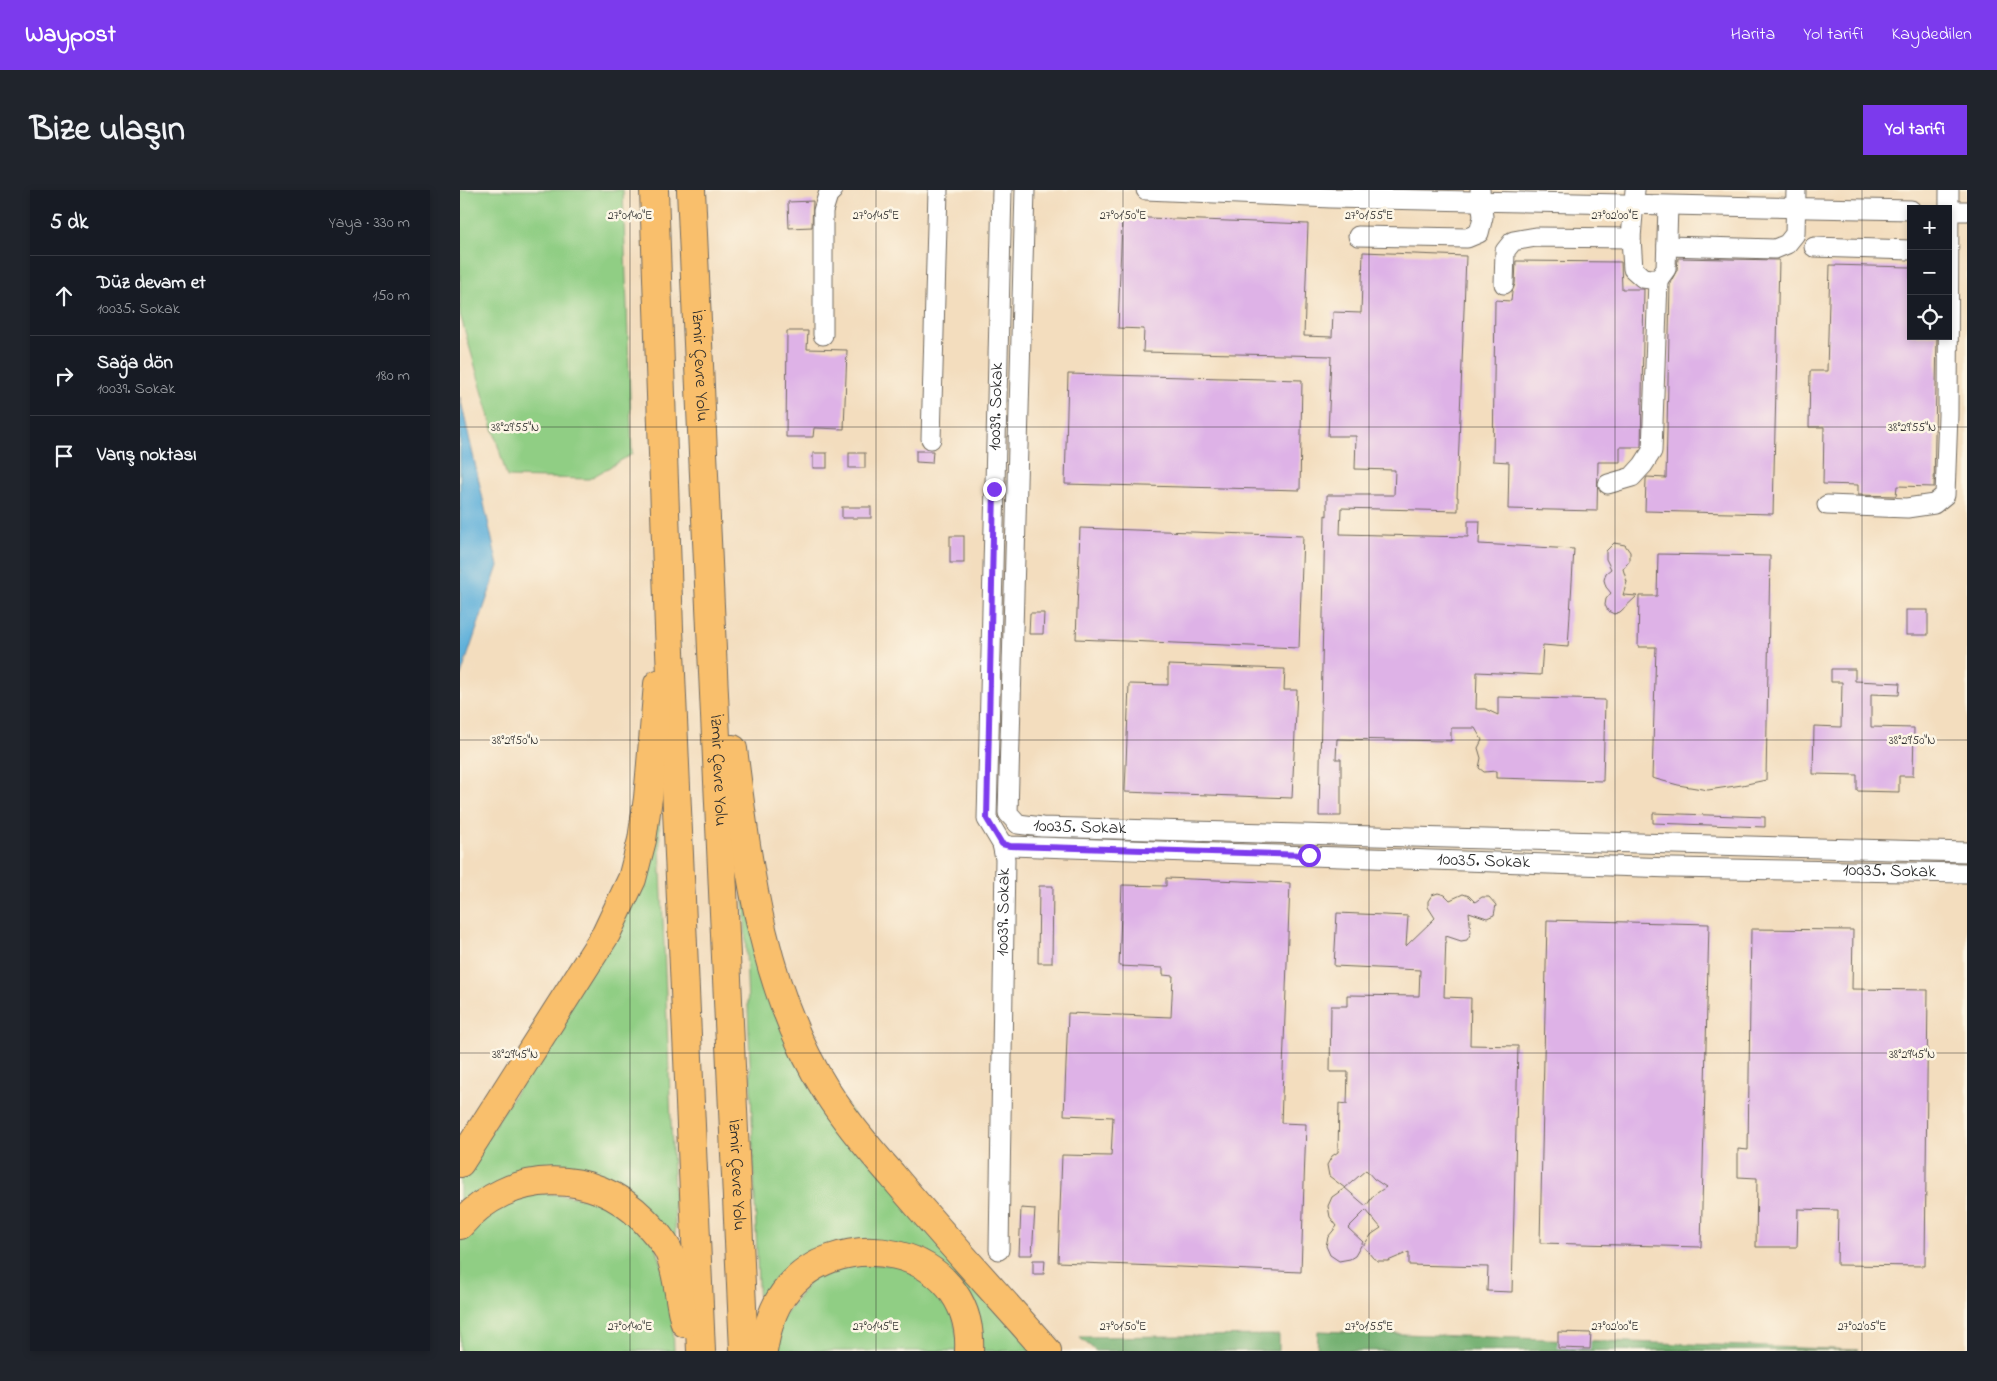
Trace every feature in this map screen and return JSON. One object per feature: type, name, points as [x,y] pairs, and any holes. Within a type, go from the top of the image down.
[{"type":"highway","points":[[654,190],[669,628],[700,1351]]},
{"type":"highway","name":"İzmir Çevre Yolu","points":[[691,190],[744,1351]]},
{"type":"highway","points":[[709,570],[752,881],[775,979],[788,1013],[827,1092],[858,1135],[914,1202],[1047,1351]]},
{"type":"highway","points":[[460,1163],[606,934],[632,879],[642,840],[648,798],[656,695],[669,628]]},
{"type":"highway","points":[[460,1225],[469,1214],[485,1202],[525,1184],[549,1181],[572,1182],[594,1186],[619,1198],[654,1229],[667,1249],[677,1275],[680,1305],[694,1351]]},
{"type":"highway","points":[[763,1351],[767,1327],[779,1300],[796,1280],[809,1269],[827,1259],[851,1254],[877,1252],[909,1257],[942,1278],[958,1298],[968,1324],[969,1351]]},
{"type":"street","points":[[823,335],[823,210],[828,194],[833,190]]},
{"type":"street","points":[[931,439],[938,190]]},
{"type":"street","name":"10039. Sokak","points":[[999,1250],[1005,859],[1002,844],[987,819],[1002,190]]},
{"type":"street","name":"10039. Sokak","points":[[1008,813],[1025,190]]},
{"type":"street","points":[[1146,190],[1332,198],[1480,196],[1635,197],[1668,206],[1907,210]]},
{"type":"street","points":[[1667,246],[1775,249],[1787,244],[1796,234],[1796,190]]},
{"type":"street","points":[[1949,205],[1950,190]]},
{"type":"street","points":[[1358,236],[1467,238],[1479,233],[1483,217],[1480,196]]},
{"type":"street","points":[[1635,197],[1631,238],[1633,269],[1643,278],[1658,280]]},
{"type":"street","points":[[1608,484],[1632,477],[1644,465],[1652,451],[1658,280],[1666,269],[1668,206]]},
{"type":"street","points":[[1952,211],[1967,211]]},
{"type":"street","points":[[1504,284],[1505,251],[1513,241],[1536,237],[1631,238]]},
{"type":"street","points":[[1814,247],[1907,250]]},
{"type":"street","points":[[1827,505],[1907,508],[1934,504],[1945,495],[1948,416],[1948,250]]},
{"type":"street","name":"10035. Sokak","points":[[1008,813],[1018,824],[1042,827],[1967,852]]},
{"type":"street","name":"10035. Sokak","points":[[1002,844],[1010,846],[1672,868],[1967,873]]},
{"type":"green space","points":[[460,190],[623,190],[632,454],[589,479],[507,477],[460,314]]},
{"type":"green space","points":[[658,796],[676,1247],[596,1177],[460,1212],[460,1180],[562,1019]]},
{"type":"green space","points":[[744,895],[776,1013],[1034,1351],[978,1351],[970,1303],[870,1243],[759,1312]]},
{"type":"green space","points":[[539,1192],[603,1201],[655,1244],[672,1295],[674,1351],[460,1351],[460,1242],[468,1231],[485,1216],[505,1205]]},
{"type":"green space","points":[[855,1264],[900,1265],[933,1286],[953,1315],[960,1351],[771,1351],[774,1330],[812,1278]]},
{"type":"green space","points":[[1318,1331],[1858,1350],[1317,1351]]},
{"type":"green space","points":[[1279,1335],[1279,1351],[1096,1351],[1079,1337]]},
{"type":"water","points":[[460,397],[498,566],[460,678]]},
{"type":"building","points":[[813,201],[812,227],[789,228],[788,202]]},
{"type":"building","points":[[1122,217],[1308,224],[1304,336],[1332,337],[1333,312],[1361,313],[1363,252],[1466,256],[1458,511],[1341,508],[1340,534],[1468,537],[1468,521],[1480,521],[1479,544],[1574,549],[1568,647],[1543,645],[1541,675],[1477,672],[1476,709],[1485,709],[1498,715],[1498,697],[1605,700],[1603,781],[1496,778],[1496,771],[1484,772],[1479,768],[1481,758],[1478,748],[1482,740],[1475,728],[1451,728],[1451,741],[1337,739],[1336,759],[1341,759],[1341,816],[1319,816],[1325,515],[1327,516],[1327,495],[1394,495],[1395,470],[1355,469],[1356,436],[1328,436],[1331,356],[1143,352],[1144,329],[1118,328]]},
{"type":"building","points":[[1678,258],[1779,260],[1773,514],[1645,511],[1647,477],[1666,478],[1670,283],[1677,270]]},
{"type":"building","points":[[1516,261],[1621,262],[1622,289],[1644,289],[1641,447],[1620,447],[1620,462],[1598,462],[1597,511],[1508,509],[1509,462],[1493,461],[1495,300],[1511,301],[1515,284]]},
{"type":"building","points":[[1830,265],[1907,267],[1907,340],[1937,340],[1934,487],[1897,486],[1896,496],[1858,495],[1858,485],[1823,484],[1824,427],[1809,427],[1810,371],[1827,371]]},
{"type":"building","points":[[787,331],[808,331],[807,349],[847,350],[844,429],[814,428],[813,437],[786,437]]},
{"type":"building","points":[[1068,374],[1302,380],[1300,490],[1065,484]]},
{"type":"building","points":[[916,451],[933,451],[932,463],[916,462]]},
{"type":"building","points":[[813,453],[827,453],[827,468],[813,468]]},
{"type":"building","points":[[849,453],[865,453],[865,468],[849,468]]},
{"type":"building","points":[[842,507],[871,507],[871,518],[842,518]]},
{"type":"building","points":[[1080,528],[1303,536],[1299,648],[1076,639]]},
{"type":"building","points":[[950,536],[964,536],[964,563],[950,563]]},
{"type":"building","points":[[1614,543],[1625,545],[1630,552],[1630,560],[1623,569],[1627,582],[1623,595],[1637,596],[1620,612],[1614,614],[1608,611],[1605,605],[1606,599],[1611,593],[1606,587],[1604,580],[1606,573],[1611,569],[1606,559],[1606,551]]},
{"type":"building","points":[[1658,554],[1770,556],[1766,780],[1708,790],[1652,778],[1656,647],[1638,647],[1639,596],[1657,596]]},
{"type":"building","points":[[1906,610],[1928,610],[1928,635],[1906,635]]},
{"type":"building","points":[[1030,613],[1044,613],[1043,634],[1029,634]]},
{"type":"building","points":[[1168,665],[1285,669],[1284,690],[1297,690],[1292,798],[1125,792],[1129,684],[1168,685]]},
{"type":"building","points":[[1831,669],[1855,669],[1855,681],[1900,683],[1899,695],[1871,694],[1871,727],[1914,728],[1913,776],[1899,776],[1899,792],[1857,791],[1857,775],[1813,774],[1814,726],[1841,727],[1842,682],[1831,682]]},
{"type":"building","points":[[1653,813],[1765,817],[1765,827],[1653,823]]},
{"type":"building","points":[[1166,878],[1290,883],[1281,1123],[1306,1124],[1301,1272],[1058,1262],[1062,1155],[1111,1156],[1113,1117],[1064,1115],[1068,1013],[1171,1017],[1173,976],[1163,975],[1163,968],[1119,966],[1122,885],[1166,886]]},
{"type":"building","points":[[1039,886],[1053,886],[1052,963],[1038,963]]},
{"type":"building","points":[[1438,893],[1445,895],[1450,900],[1463,894],[1469,896],[1475,902],[1482,897],[1489,897],[1496,905],[1494,915],[1487,918],[1469,912],[1471,933],[1467,940],[1461,941],[1446,936],[1444,997],[1471,998],[1470,1045],[1518,1046],[1512,1292],[1487,1291],[1488,1267],[1409,1265],[1409,1252],[1388,1261],[1378,1261],[1363,1246],[1372,1234],[1381,1228],[1366,1210],[1348,1228],[1363,1242],[1355,1256],[1339,1261],[1330,1255],[1326,1246],[1328,1237],[1337,1226],[1330,1217],[1328,1206],[1332,1197],[1345,1188],[1329,1176],[1327,1165],[1332,1156],[1338,1152],[1339,1103],[1347,1104],[1348,1072],[1330,1072],[1331,1006],[1347,1006],[1347,995],[1419,996],[1420,970],[1334,966],[1337,913],[1408,916],[1406,946],[1435,918],[1428,907],[1428,901],[1432,895]],"holes":[[[1366,1170],[1374,1179],[1386,1187],[1374,1195],[1366,1206],[1345,1188]]]},
{"type":"building","points":[[1547,920],[1709,924],[1701,1247],[1540,1243]]},
{"type":"building","points":[[1751,929],[1853,930],[1852,989],[1928,990],[1925,1266],[1837,1265],[1838,1210],[1798,1209],[1797,1247],[1756,1247],[1757,1178],[1738,1177],[1738,1149],[1748,1150]]},
{"type":"building","points":[[1021,1208],[1035,1209],[1032,1255],[1019,1255]]},
{"type":"building","points":[[1033,1260],[1045,1260],[1044,1274],[1033,1274]]},
{"type":"building","points":[[1558,1332],[1591,1333],[1590,1349],[1558,1348]]},
{"type":"route","points":[[994,489],[987,819],[1002,844],[1010,846],[1309,855]]}]
